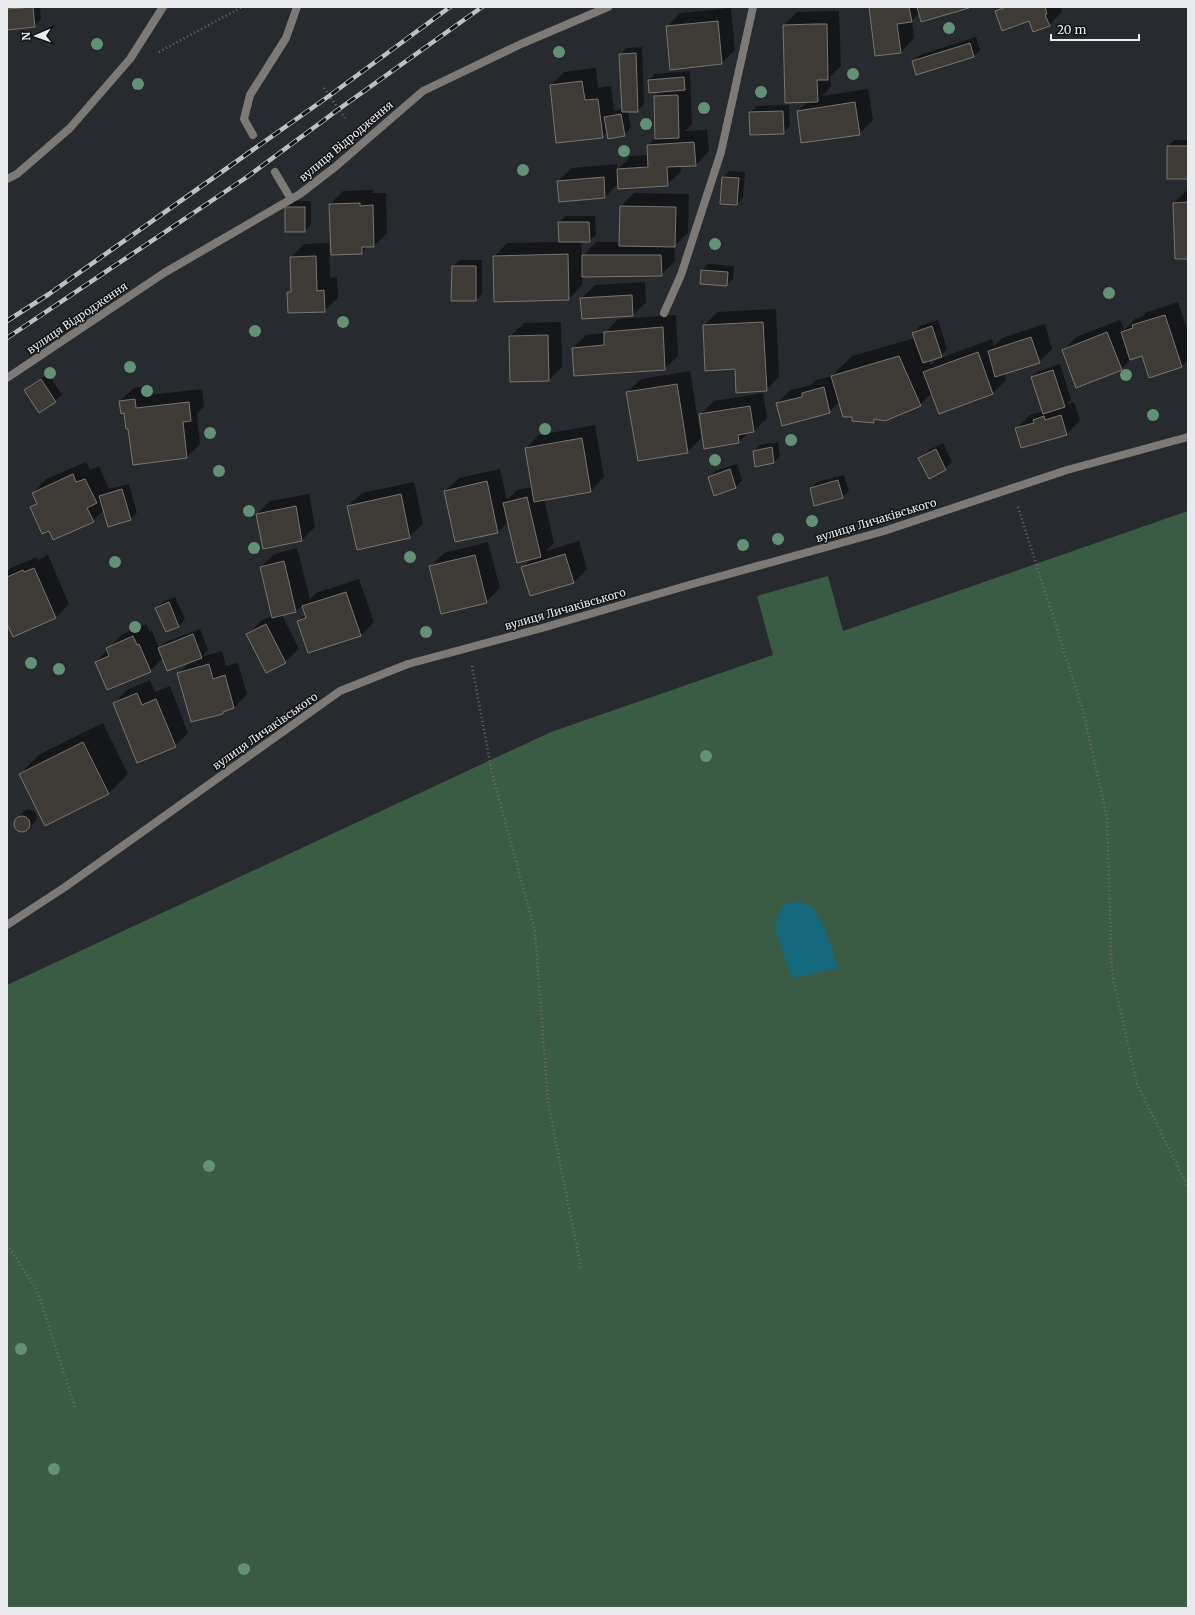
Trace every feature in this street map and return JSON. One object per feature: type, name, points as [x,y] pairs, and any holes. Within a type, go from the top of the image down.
[{"type":"street","points":[[7,179],[17,174],[70,128],[130,59],[163,7]]},
{"type":"street","points":[[253,135],[244,119],[250,95],[286,38],[297,7]]},
{"type":"street","name":"вулиця Відродження","points":[[7,378],[164,273],[291,199],[335,167],[423,91],[521,44],[608,7]]},
{"type":"street","points":[[664,313],[681,275],[721,152],[753,7]]},
{"type":"street","points":[[275,172],[291,199]]},
{"type":"street","name":"вулиця Личаківського","points":[[7,925],[65,887],[340,691],[408,664],[884,531],[1067,470],[1188,437]]},
{"type":"path","points":[[130,59],[146,60],[242,7]]},
{"type":"path","points":[[324,88],[345,118]]},
{"type":"path","points":[[1012,488],[1084,714],[1107,818],[1112,973],[1137,1084],[1188,1187]]},
{"type":"path","points":[[469,647],[492,773],[535,931],[548,1103],[581,1268]]},
{"type":"path","points":[[7,1245],[36,1290],[76,1410]]},
{"type":"green space","points":[[1188,511],[1188,1608],[7,1608],[7,985],[551,732],[773,655],[757,596],[828,576],[843,631]]},
{"type":"water","points":[[798,901],[812,907],[824,926],[838,968],[792,978],[776,932],[777,916],[784,905]]},
{"type":"building","points":[[33,7],[35,27],[7,30],[7,9]]},
{"type":"building","points":[[869,7],[909,7],[912,22],[897,24],[901,53],[875,56]]},
{"type":"building","points":[[917,7],[968,7],[969,8],[921,22]]},
{"type":"building","points":[[1006,7],[1045,7],[1047,14],[1045,15],[1050,26],[1033,32],[1029,21],[1002,31],[995,11]]},
{"type":"building","points":[[718,21],[722,64],[670,70],[666,26]]},
{"type":"building","points":[[827,24],[828,80],[817,80],[818,102],[785,103],[783,25]]},
{"type":"building","points":[[970,43],[974,57],[916,75],[912,61]]},
{"type":"building","points":[[636,53],[638,112],[622,112],[619,54]]},
{"type":"building","points":[[684,77],[685,90],[649,93],[648,80]]},
{"type":"building","points":[[582,81],[585,100],[598,99],[603,138],[556,143],[550,85]]},
{"type":"building","points":[[678,95],[679,138],[655,139],[654,96]]},
{"type":"building","points":[[855,102],[860,135],[801,143],[797,111]]},
{"type":"building","points":[[783,111],[784,134],[750,135],[749,112]]},
{"type":"building","points":[[621,114],[625,136],[608,139],[604,117]]},
{"type":"building","points":[[694,142],[696,166],[667,167],[668,186],[618,189],[617,169],[648,167],[647,145]]},
{"type":"building","points":[[1167,146],[1188,146],[1188,179],[1167,179]]},
{"type":"building","points":[[604,177],[605,198],[559,202],[557,181]]},
{"type":"building","points":[[722,177],[739,178],[737,205],[720,204]]},
{"type":"building","points":[[1188,202],[1188,259],[1175,259],[1173,203]]},
{"type":"building","points":[[360,203],[360,206],[373,205],[374,247],[362,247],[362,254],[331,255],[329,204]]},
{"type":"building","points":[[620,206],[676,207],[675,247],[619,246]]},
{"type":"building","points":[[285,207],[305,207],[305,232],[285,232]]},
{"type":"building","points":[[558,222],[589,222],[590,242],[559,242]]},
{"type":"building","points":[[568,254],[569,300],[494,302],[493,256]]},
{"type":"building","points":[[582,255],[661,255],[662,276],[582,277]]},
{"type":"building","points":[[316,256],[317,291],[324,290],[325,312],[288,313],[287,292],[291,292],[290,257]]},
{"type":"building","points":[[452,266],[476,266],[476,301],[451,301]]},
{"type":"building","points":[[701,270],[728,272],[727,286],[700,284]]},
{"type":"building","points":[[632,295],[633,316],[582,319],[580,298]]},
{"type":"building","points":[[1165,315],[1182,367],[1149,378],[1142,356],[1130,360],[1121,332],[1133,328],[1132,325]]},
{"type":"building","points":[[763,322],[767,391],[736,393],[735,369],[705,371],[703,325]]},
{"type":"building","points":[[932,326],[942,357],[923,363],[912,333]]},
{"type":"building","points":[[663,327],[665,370],[574,376],[572,348],[604,345],[604,332]]},
{"type":"building","points":[[1107,332],[1122,370],[1076,388],[1062,350]]},
{"type":"building","points":[[548,335],[549,381],[510,382],[509,336]]},
{"type":"building","points":[[1031,337],[1040,363],[995,377],[988,351]]},
{"type":"building","points":[[978,352],[993,394],[939,414],[923,372]]},
{"type":"building","points":[[899,356],[921,406],[885,421],[874,419],[874,423],[852,421],[852,417],[843,417],[831,376]]},
{"type":"building","points":[[1053,370],[1065,407],[1043,414],[1031,377]]},
{"type":"building","points":[[41,379],[56,402],[39,413],[24,390]]},
{"type":"building","points":[[677,384],[688,453],[638,461],[626,392]]},
{"type":"building","points":[[824,387],[830,413],[782,426],[776,403],[802,397],[802,393]]},
{"type":"building","points":[[135,399],[136,408],[189,402],[191,421],[183,422],[187,458],[133,465],[128,429],[126,429],[124,413],[121,414],[119,401]]},
{"type":"building","points":[[750,406],[754,432],[738,435],[739,443],[704,449],[699,414]]},
{"type":"building","points":[[1061,415],[1067,435],[1021,448],[1015,428],[1034,423],[1033,420],[1044,416],[1045,420]]},
{"type":"building","points":[[582,438],[591,492],[534,502],[525,448]]},
{"type":"building","points":[[772,447],[774,463],[755,467],[753,451]]},
{"type":"building","points":[[936,449],[946,470],[929,479],[918,458]]},
{"type":"building","points":[[730,469],[736,488],[714,496],[708,477]]},
{"type":"building","points":[[73,474],[76,482],[85,479],[97,503],[87,508],[94,522],[53,540],[49,531],[42,534],[30,507],[37,504],[32,493]]},
{"type":"building","points":[[838,480],[843,498],[814,506],[810,488]]},
{"type":"building","points":[[487,481],[498,533],[455,542],[444,491]]},
{"type":"building","points":[[122,489],[131,520],[108,527],[99,496]]},
{"type":"building","points":[[401,494],[410,538],[357,550],[347,506]]},
{"type":"building","points":[[527,497],[541,557],[517,563],[503,503]]},
{"type":"building","points":[[296,506],[302,541],[263,549],[256,514]]},
{"type":"building","points":[[565,554],[574,583],[530,596],[521,567]]},
{"type":"building","points":[[475,555],[487,603],[441,614],[429,566]]},
{"type":"building","points":[[284,561],[296,612],[272,618],[260,567]]},
{"type":"building","points":[[34,568],[56,618],[13,637],[7,624],[7,577],[23,570],[24,572]]},
{"type":"building","points":[[346,592],[361,636],[308,653],[297,621],[306,618],[302,606]]},
{"type":"building","points":[[169,602],[179,627],[166,632],[155,608]]},
{"type":"building","points":[[266,624],[286,663],[266,673],[246,634]]},
{"type":"building","points":[[193,634],[202,658],[167,671],[158,648]]},
{"type":"building","points":[[133,636],[137,645],[139,644],[151,672],[107,690],[95,662],[109,656],[106,648]]},
{"type":"building","points":[[209,664],[213,679],[225,675],[234,708],[223,712],[223,714],[191,722],[177,673]]},
{"type":"building","points":[[137,693],[142,705],[156,699],[176,747],[137,763],[113,703]]},
{"type":"building","points":[[83,742],[109,794],[45,826],[19,774]]},
{"type":"building","points":[[19,816],[25,816],[30,821],[28,830],[25,832],[19,832],[14,827],[14,821]]},
{"type":"railway","points":[[7,321],[49,294],[329,96],[450,7]]},
{"type":"railway","points":[[7,338],[247,177],[482,7]]}]
